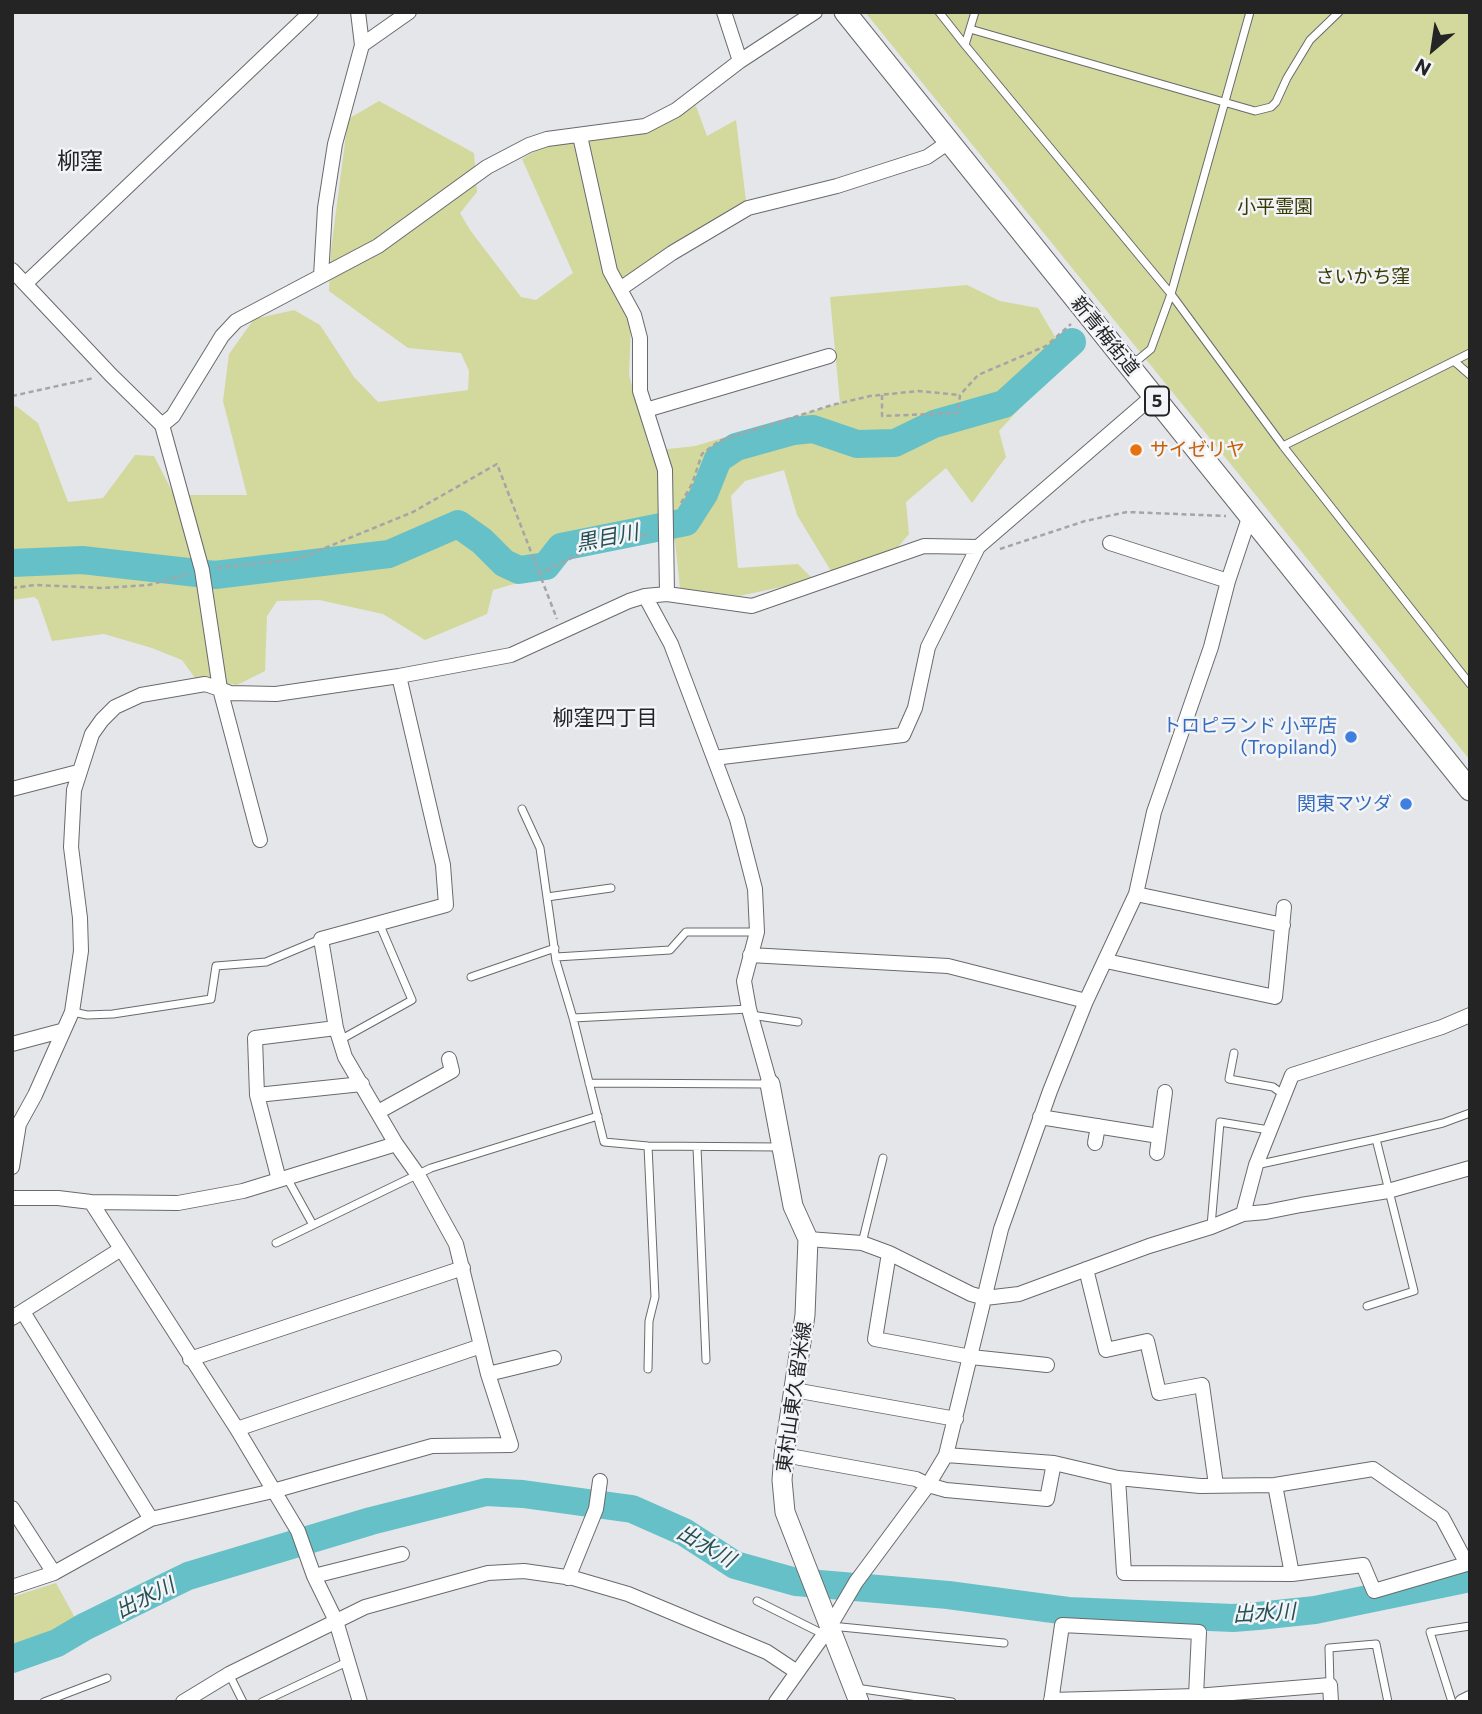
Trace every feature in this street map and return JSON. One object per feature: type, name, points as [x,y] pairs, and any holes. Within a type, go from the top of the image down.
[{"type":"main road","name":"新青梅街道","points":[[845,12],[1470,790]]},
{"type":"main road","name":"東村山東久留米線","points":[[770,1084],[793,1206],[808,1239],[805,1315],[784,1455],[782,1480],[785,1512],[827,1630],[855,1695]]},
{"type":"street","points":[[26,283],[311,12]]},
{"type":"street","points":[[321,276],[325,208],[335,144],[362,45],[358,12]]},
{"type":"street","points":[[362,45],[409,12]]},
{"type":"street","points":[[724,12],[740,61]]},
{"type":"street","points":[[162,425],[173,416],[222,336],[236,321],[378,246],[487,167],[530,145],[547,139],[645,126],[676,110],[740,61],[815,12]]},
{"type":"street","points":[[580,136],[610,271],[634,315],[639,338],[640,391],[665,470],[667,594]]},
{"type":"street","points":[[620,289],[672,253],[748,208],[837,186],[927,157],[949,142]]},
{"type":"street","points":[[12,270],[162,425],[203,574],[219,689],[260,840]]},
{"type":"street","points":[[646,410],[829,356]]},
{"type":"street","points":[[714,758],[904,735],[915,708],[928,648],[978,547],[1153,396]]},
{"type":"street","points":[[776,1702],[827,1630],[853,1587],[928,1485],[946,1455],[1001,1229],[1040,1118],[1086,1001],[1136,894],[1154,811],[1211,647],[1228,581],[1250,515]]},
{"type":"street","points":[[1110,543],[1228,581]]},
{"type":"street","points":[[12,1167],[19,1124],[72,1012],[81,951],[80,918],[71,847],[74,790],[92,734],[116,707],[141,695],[205,684],[230,694],[275,694],[399,676],[511,655],[645,596],[667,594],[752,606],[924,547],[978,547]]},
{"type":"street","points":[[645,596],[671,644],[737,819],[755,889],[757,932],[744,981],[770,1084]]},
{"type":"street","points":[[12,1587],[54,1573],[152,1519],[273,1491],[432,1446],[512,1445],[488,1374],[456,1244],[418,1175],[396,1144],[345,1057],[337,1034],[321,939],[446,905],[443,865],[399,676]]},
{"type":"street","points":[[12,789],[78,772]]},
{"type":"street","points":[[1136,894],[1283,925]]},
{"type":"street","points":[[1106,961],[1275,997],[1284,907]]},
{"type":"street","points":[[750,955],[948,966],[1086,1001]]},
{"type":"street","points":[[1244,1214],[1256,1165],[1292,1075],[1442,1027],[1470,1015]]},
{"type":"street","points":[[12,1044],[61,1031]]},
{"type":"street","points":[[282,1179],[257,1096],[255,1038],[337,1034]]},
{"type":"street","points":[[378,1112],[452,1071],[449,1059]]},
{"type":"street","points":[[257,1096],[362,1084]]},
{"type":"street","points":[[1157,1153],[1165,1092]]},
{"type":"street","points":[[1040,1118],[1159,1136]]},
{"type":"street","points":[[1095,1143],[1098,1126]]},
{"type":"street","points":[[12,1198],[178,1203],[243,1191],[396,1144]]},
{"type":"street","points":[[808,1239],[862,1243],[985,1298],[1019,1294],[1244,1214],[1388,1191],[1470,1168]]},
{"type":"street","points":[[91,1202],[237,1429],[298,1531],[314,1576],[336,1620],[360,1702]]},
{"type":"street","points":[[121,1249],[18,1315],[152,1519]]},
{"type":"street","points":[[889,1253],[875,1339],[971,1357],[1047,1365]]},
{"type":"street","points":[[190,1359],[463,1268]]},
{"type":"street","points":[[1086,1269],[1106,1350],[1147,1341],[1159,1393],[1202,1385],[1216,1485]]},
{"type":"street","points":[[237,1429],[481,1346]]},
{"type":"street","points":[[488,1374],[554,1358]]},
{"type":"street","points":[[794,1390],[956,1419]]},
{"type":"street","points":[[784,1455],[916,1479],[946,1490],[1047,1499],[1054,1463]]},
{"type":"street","points":[[946,1455],[1054,1463],[1118,1478],[1200,1486],[1275,1485],[1373,1469],[1442,1517],[1468,1563],[1374,1591],[1363,1565],[1292,1574],[1124,1573],[1118,1478]]},
{"type":"street","points":[[568,1578],[596,1509],[600,1481]]},
{"type":"street","points":[[1275,1485],[1292,1574]]},
{"type":"street","points":[[12,1508],[54,1573]]},
{"type":"street","points":[[314,1576],[402,1554]]},
{"type":"street","points":[[183,1702],[229,1674],[365,1606],[488,1573],[524,1571],[568,1578],[628,1594],[767,1652],[797,1672]]},
{"type":"street","points":[[1196,1696],[1199,1632],[1062,1625],[1051,1701],[1196,1696],[1330,1685],[1331,1702]]},
{"type":"street","points":[[1462,1702],[1470,1698]]},
{"type":"lane","points":[[939,12],[1171,294],[1283,446],[1470,684]]},
{"type":"lane","points":[[965,45],[975,12]]},
{"type":"lane","points":[[1130,367],[1151,349],[1171,294],[1250,12]]},
{"type":"lane","points":[[970,29],[1255,111],[1271,107],[1279,99],[1287,78],[1310,40],[1339,12]]},
{"type":"lane","points":[[1283,446],[1470,353]]},
{"type":"lane","points":[[1454,361],[1470,375]]},
{"type":"lane","points":[[522,809],[540,848],[556,957],[604,1142],[648,1146],[780,1147]]},
{"type":"lane","points":[[548,897],[611,888]]},
{"type":"lane","points":[[337,1034],[412,1000],[379,923]]},
{"type":"lane","points":[[556,957],[670,950],[686,932],[757,932]]},
{"type":"lane","points":[[72,1012],[87,1015],[113,1014],[211,999],[216,966],[267,962],[321,939]]},
{"type":"lane","points":[[471,977],[555,948]]},
{"type":"lane","points":[[573,1018],[750,1012],[798,1022]]},
{"type":"lane","points":[[1234,1053],[1229,1079],[1273,1087],[1284,1095]]},
{"type":"lane","points":[[589,1083],[770,1084]]},
{"type":"lane","points":[[1256,1165],[1443,1123],[1470,1113]]},
{"type":"lane","points":[[276,1243],[431,1168],[598,1116]]},
{"type":"lane","points":[[1211,1227],[1220,1122],[1269,1130]]},
{"type":"lane","points":[[1367,1306],[1414,1291],[1376,1139]]},
{"type":"lane","points":[[648,1146],[656,1297],[649,1321],[648,1368]]},
{"type":"lane","points":[[697,1147],[706,1360]]},
{"type":"lane","points":[[862,1243],[883,1158]]},
{"type":"lane","points":[[282,1179],[313,1225]]},
{"type":"lane","points":[[757,1601],[827,1630],[1004,1643]]},
{"type":"lane","points":[[1452,1702],[1430,1632],[1470,1626]]},
{"type":"lane","points":[[1330,1685],[1328,1648],[1376,1644],[1388,1702]]},
{"type":"lane","points":[[262,1702],[347,1662]]},
{"type":"lane","points":[[229,1674],[243,1702]]},
{"type":"lane","points":[[44,1702],[107,1678]]},
{"type":"lane","points":[[855,1695],[952,1702]]},
{"type":"path","points":[[881,395],[882,416],[958,413],[960,395],[978,375],[1046,346],[1086,312]]},
{"type":"path","points":[[12,396],[111,375]]},
{"type":"path","points":[[680,504],[692,484],[702,454],[719,441],[832,405],[881,395],[918,391],[960,395]]},
{"type":"path","points":[[12,588],[36,584],[103,588],[149,585],[235,565],[298,559],[413,512],[497,464],[562,632]]},
{"type":"path","points":[[978,547],[993,551],[1085,521],[1127,512],[1250,515]]},
{"type":"path","points":[[538,574],[601,544],[667,527]]},
{"type":"green space","name":"小平霊園","points":[[865,12],[1470,12],[1470,760]]},
{"type":"green space","points":[[379,101],[474,153],[477,192],[460,213],[521,297],[536,300],[573,273],[522,159],[542,147],[650,130],[696,106],[707,136],[736,120],[746,201],[612,288],[631,323],[629,375],[650,451],[695,446],[840,403],[830,297],[967,285],[1000,301],[1038,308],[1067,357],[999,431],[1006,457],[972,503],[946,468],[906,502],[909,534],[898,547],[831,571],[797,515],[784,470],[745,481],[731,496],[738,568],[798,564],[811,577],[786,586],[739,596],[680,588],[675,541],[659,539],[567,553],[535,578],[493,590],[487,614],[425,640],[383,614],[319,600],[277,601],[267,616],[265,671],[237,685],[195,678],[182,660],[104,634],[52,641],[38,600],[34,597],[12,600],[12,407],[16,406],[38,423],[68,502],[103,498],[135,455],[154,456],[174,495],[247,495],[223,401],[229,354],[254,319],[294,310],[320,325],[354,377],[378,402],[468,390],[469,371],[461,353],[408,348],[329,291],[331,250],[348,119]]},
{"type":"green space","points":[[56,1583],[79,1625],[53,1639],[12,1652],[12,1597]]},
{"type":"waterway","name":"黒目川","points":[[12,563],[82,560],[215,575],[389,554],[458,524],[482,541],[504,563],[519,570],[546,566],[561,547],[686,522],[704,494],[718,459],[736,447],[793,431],[813,429],[857,444],[895,443],[934,424],[1004,404],[1072,342]]},
{"type":"waterway","name":"出水川","points":[[12,1659],[57,1643],[188,1576],[371,1521],[486,1492],[523,1494],[632,1509],[684,1532],[735,1565],[796,1582],[948,1595],[1068,1611],[1233,1618],[1258,1616],[1315,1610],[1470,1578]]},
{"type":"place","name":"サイゼリヤ","points":[[1136,450]]},
{"type":"place","name":"トロピランド 小平店 (Tropiland)","points":[[1351,737]]},
{"type":"place","name":"関東マツダ","points":[[1406,804]]},
{"type":"district","name":"柳窪","points":[[80,161]]},
{"type":"district","name":"柳窪四丁目","points":[[605,718]]},
{"type":"park label","name":"さいかち窪","points":[[1363,277]]}]
